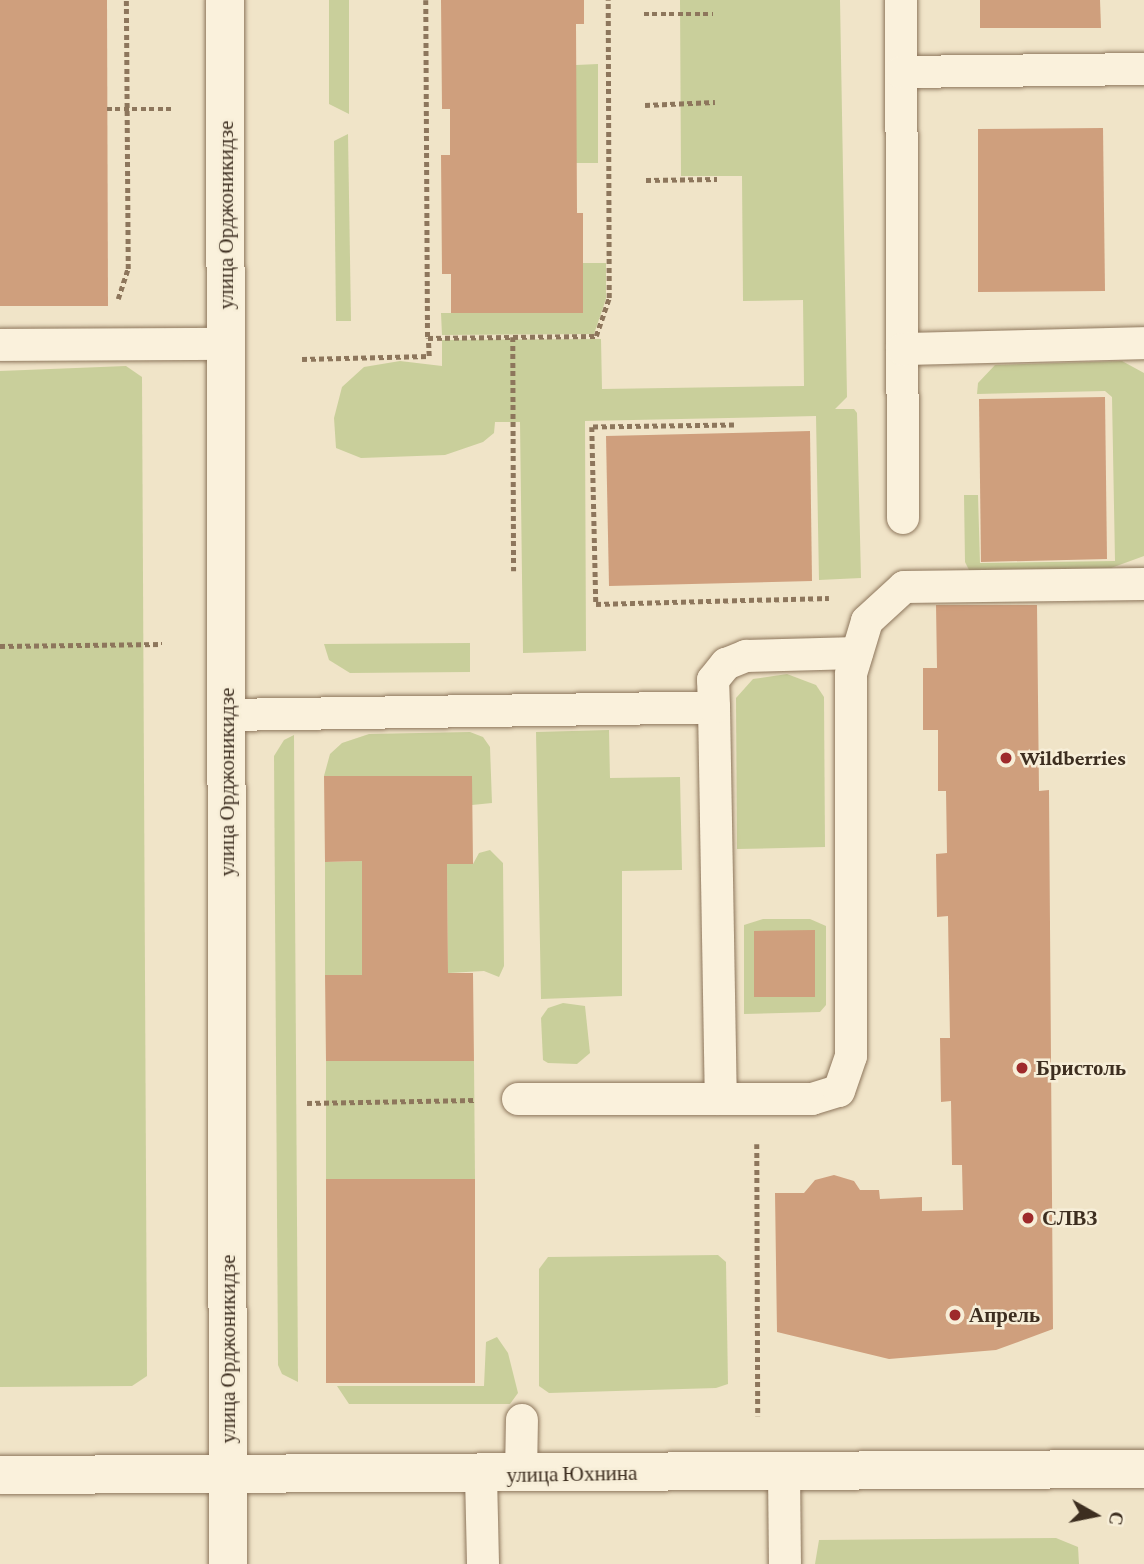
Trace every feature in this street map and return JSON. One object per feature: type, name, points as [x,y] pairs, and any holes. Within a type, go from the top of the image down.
[{"type":"main road","name":"улица Орджоникидзе","points":[[225,0],[228,1564]]},
{"type":"main road","name":"улица Юхнина","points":[[0,1475],[521,1475],[1144,1469]]},
{"type":"lane","points":[[901,0],[904,518]]},
{"type":"lane","points":[[901,72],[1144,69]]},
{"type":"lane","points":[[902,349],[1144,343]]},
{"type":"lane","points":[[0,345],[226,344]]},
{"type":"lane","points":[[518,1099],[812,1099],[839,1091],[851,1056],[851,674],[867,621],[904,587],[1144,584]]},
{"type":"lane","points":[[721,1099],[713,680],[726,664],[746,656],[857,653]]},
{"type":"lane","points":[[226,715],[714,707]]},
{"type":"lane","points":[[521,1475],[522,1420]]},
{"type":"lane","points":[[784,1472],[785,1564]]},
{"type":"lane","points":[[481,1475],[484,1564]]},
{"type":"path","points":[[117,304],[128,269],[126,0]]},
{"type":"path","points":[[302,359],[429,356],[426,0]]},
{"type":"path","points":[[428,338],[596,336],[609,298],[608,0]]},
{"type":"path","points":[[645,14],[713,14]]},
{"type":"path","points":[[645,105],[715,103]]},
{"type":"path","points":[[107,109],[171,109]]},
{"type":"path","points":[[646,180],[717,179]]},
{"type":"path","points":[[513,337],[514,570]]},
{"type":"path","points":[[734,425],[592,427],[596,604],[894,596]]},
{"type":"path","points":[[0,646],[162,644]]},
{"type":"path","points":[[307,1103],[518,1099]]},
{"type":"path","points":[[756,1099],[758,1416]]},
{"type":"green space","points":[[329,0],[349,0],[349,114],[329,104]]},
{"type":"green space","points":[[680,0],[840,0],[847,397],[835,409],[854,409],[857,413],[861,578],[819,580],[816,416],[585,421],[586,651],[523,653],[520,422],[495,422],[494,433],[483,442],[445,455],[361,458],[336,448],[334,418],[342,387],[364,367],[400,361],[442,366],[442,340],[601,339],[602,389],[804,386],[803,300],[743,301],[742,176],[681,176]]},
{"type":"green space","points":[[598,64],[598,163],[576,163],[576,65]]},
{"type":"green space","points":[[348,134],[351,321],[336,321],[334,141]]},
{"type":"green space","points":[[583,263],[606,263],[606,299],[594,334],[442,335],[441,313],[583,313]]},
{"type":"green space","points":[[1122,361],[1144,373],[1144,556],[1111,568],[969,570],[965,562],[964,495],[978,495],[980,563],[1115,561],[1112,397],[1105,391],[977,394],[978,383],[995,365]]},
{"type":"green space","points":[[126,366],[142,377],[147,1376],[132,1386],[0,1387],[0,371]]},
{"type":"green space","points":[[470,643],[470,672],[350,673],[329,660],[324,644]]},
{"type":"green space","points":[[787,674],[816,685],[824,697],[825,847],[737,849],[736,698],[753,679]]},
{"type":"green space","points":[[609,730],[610,778],[680,777],[682,870],[622,871],[622,996],[541,999],[536,732]]},
{"type":"green space","points":[[470,732],[483,737],[490,747],[492,803],[472,805],[472,776],[324,776],[330,754],[342,743],[369,734]]},
{"type":"green space","points":[[294,735],[298,1382],[282,1374],[278,1365],[274,756],[284,740]]},
{"type":"green space","points":[[490,850],[503,863],[504,966],[499,977],[484,971],[448,973],[447,864],[473,864],[479,853]]},
{"type":"green space","points":[[362,861],[362,975],[325,975],[325,862]]},
{"type":"green space","points":[[763,919],[810,919],[826,926],[826,1005],[820,1012],[744,1014],[744,925]]},
{"type":"green space","points":[[563,1003],[585,1006],[590,1053],[577,1064],[548,1063],[543,1060],[541,1018],[548,1008]]},
{"type":"green space","points":[[326,1061],[474,1061],[475,1179],[326,1179]]},
{"type":"green space","points":[[718,1255],[726,1262],[728,1384],[716,1388],[549,1393],[539,1386],[539,1269],[548,1257]]},
{"type":"green space","points":[[497,1337],[508,1353],[518,1393],[510,1404],[349,1404],[337,1386],[484,1386],[486,1342]]},
{"type":"green space","points":[[1056,1538],[1078,1547],[1079,1564],[815,1564],[819,1540]]},
{"type":"building","points":[[0,0],[107,0],[108,306],[0,306]]},
{"type":"building","points":[[441,0],[584,0],[584,24],[576,24],[577,213],[583,213],[583,313],[451,313],[451,274],[442,274],[441,155],[450,155],[450,109],[442,109]]},
{"type":"building","points":[[980,0],[1100,0],[1101,28],[980,28]]},
{"type":"building","points":[[1103,128],[1105,291],[978,292],[978,129]]},
{"type":"building","points":[[1105,397],[1107,559],[981,562],[979,399]]},
{"type":"building","points":[[810,431],[812,581],[609,586],[606,436]]},
{"type":"building","points":[[936,605],[1037,605],[1039,791],[1049,790],[1053,1329],[996,1350],[889,1359],[777,1332],[775,1193],[804,1193],[815,1180],[834,1175],[854,1181],[860,1190],[879,1190],[880,1199],[922,1197],[922,1211],[963,1210],[962,1165],[952,1165],[951,1101],[941,1102],[940,1038],[950,1038],[948,916],[937,917],[936,854],[947,853],[946,791],[938,791],[938,730],[923,730],[923,668],[937,668]]},
{"type":"building","points":[[324,776],[472,776],[473,864],[447,864],[448,973],[473,973],[474,1061],[326,1061],[325,975],[362,975],[362,861],[325,862]]},
{"type":"building","points":[[815,930],[815,997],[754,997],[754,931]]},
{"type":"building","points":[[326,1179],[475,1179],[475,1383],[326,1383]]},
{"type":"place","name":"Wildberries","points":[[1006,758]]},
{"type":"place","name":"Бристоль","points":[[1022,1068]]},
{"type":"place","name":"СЛВЗ","points":[[1028,1218]]},
{"type":"place","name":"Апрель","points":[[955,1315]]}]
